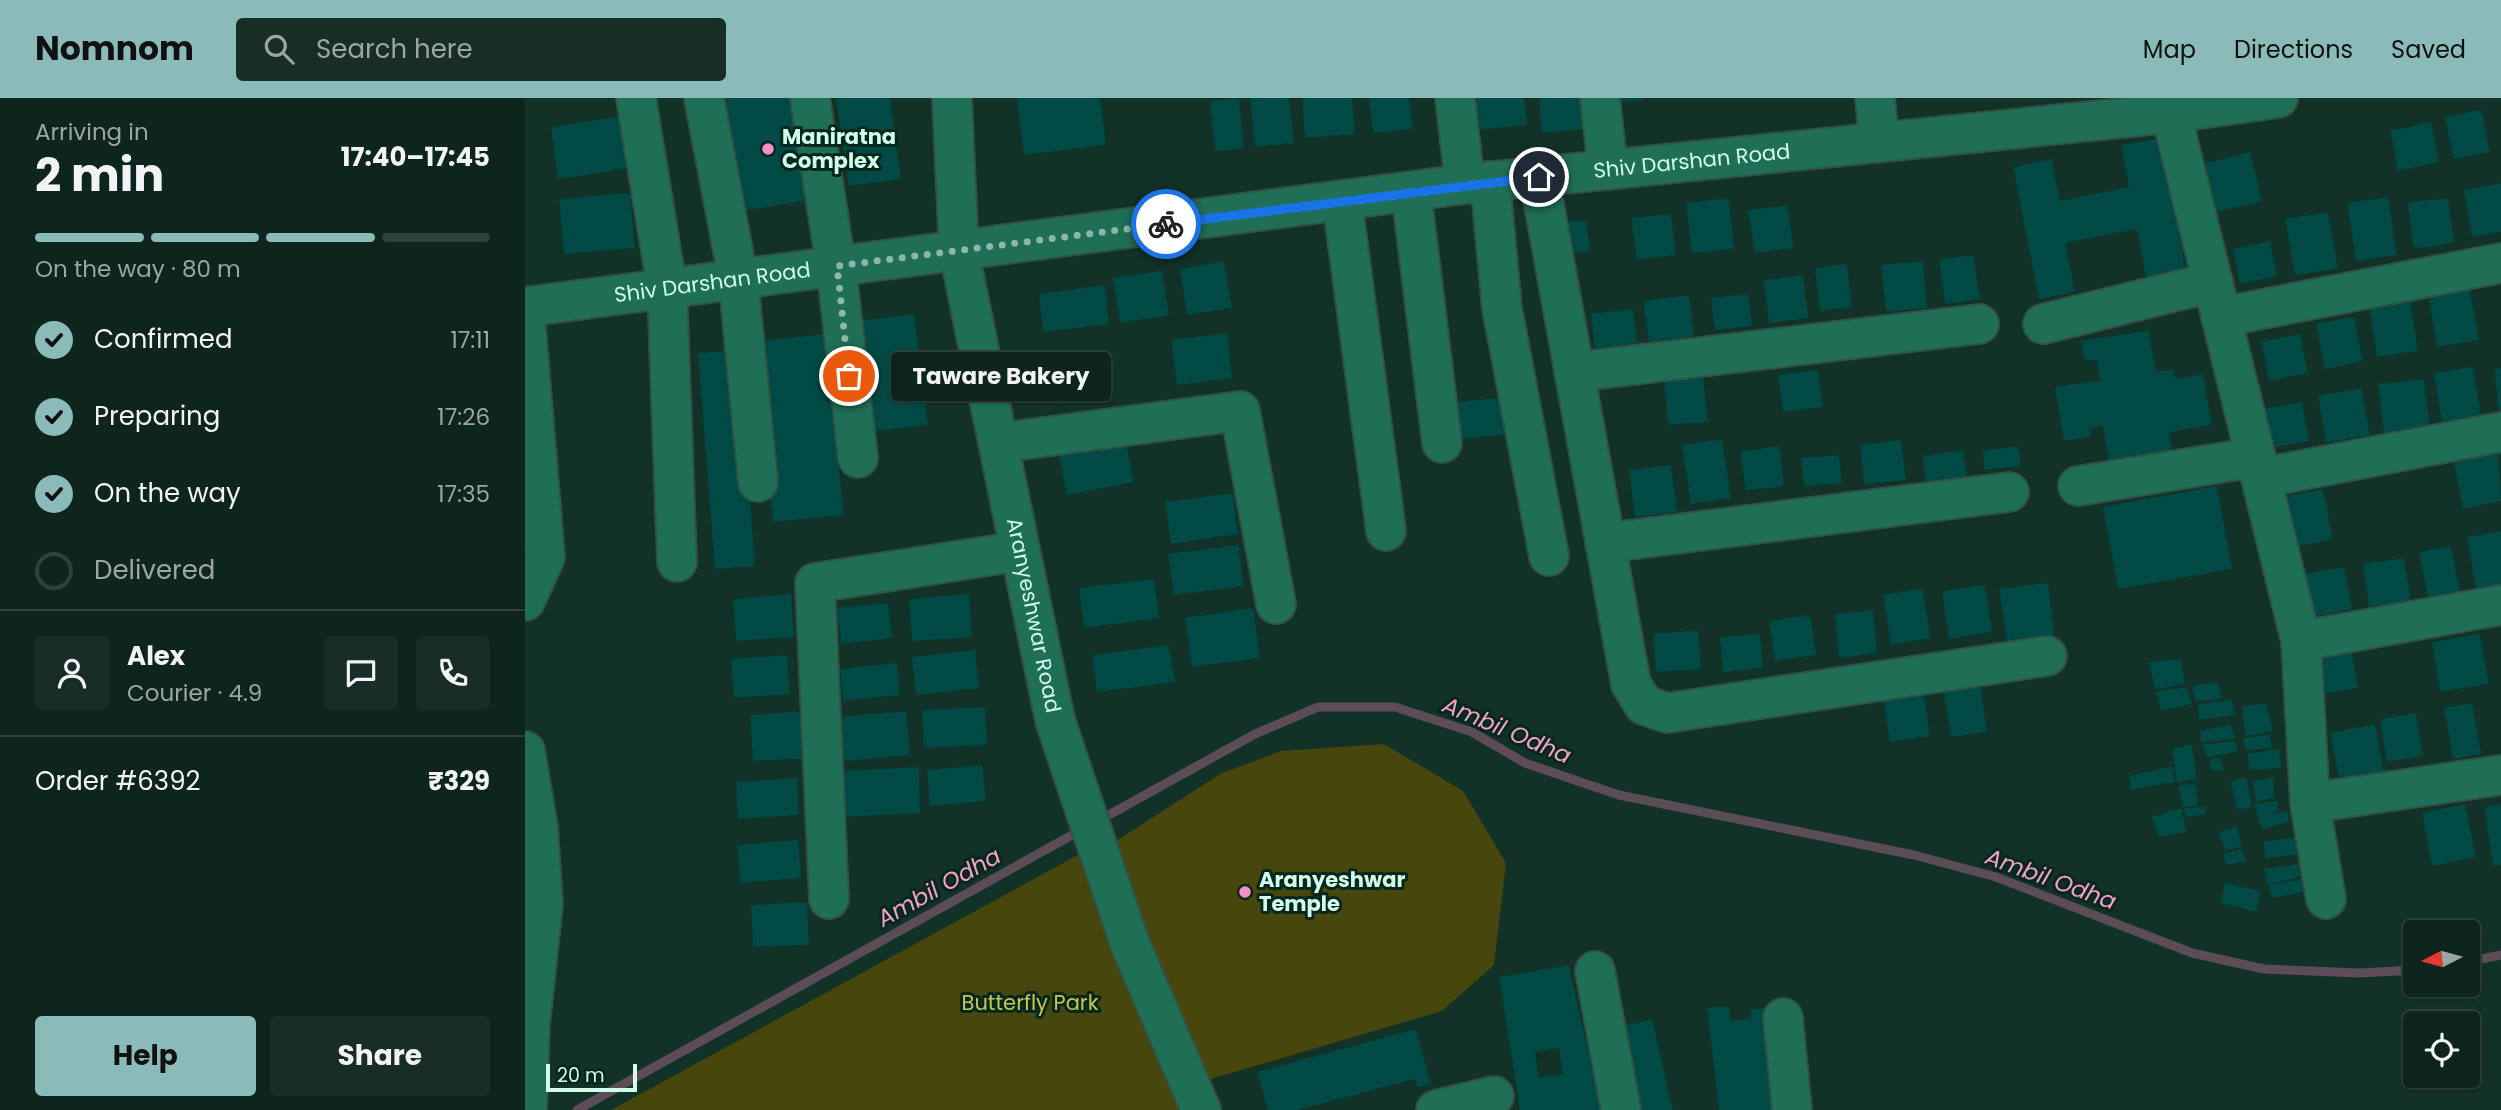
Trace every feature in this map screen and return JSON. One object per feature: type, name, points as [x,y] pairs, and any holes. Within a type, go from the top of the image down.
[{"type":"street","points":[[636,98],[667,287],[677,562]]},
{"type":"street","points":[[704,98],[738,278],[758,482]]},
{"type":"street","points":[[810,98],[837,266],[858,458]]},
{"type":"street","name":"Aranyeshwar Road","points":[[952,98],[959,252],[1055,720],[1130,944],[1201,1110]]},
{"type":"street","points":[[1455,98],[1477,183],[1549,555]]},
{"type":"street","points":[[1600,98],[1608,170]]},
{"type":"street","points":[[1875,98],[1879,142]]},
{"type":"street","name":"Shiv Darshan Road","points":[[525,307],[1477,183],[2171,113],[2277,98]]},
{"type":"street","points":[[2171,113],[2301,641],[2310,803],[2326,898]]},
{"type":"street","points":[[1539,177],[1631,684],[1644,705],[1667,713],[2047,656]]},
{"type":"street","points":[[1411,191],[1443,443]]},
{"type":"street","points":[[1342,200],[1386,531]]},
{"type":"street","points":[[2043,324],[2501,264]]},
{"type":"street","points":[[525,316],[545,557],[525,601]]},
{"type":"street","points":[[1574,372],[1979,324]]},
{"type":"street","points":[[999,443],[1240,411],[1276,604]]},
{"type":"street","points":[[2078,486],[2258,468],[2501,432]]},
{"type":"street","points":[[1605,543],[2008,492]]},
{"type":"street","points":[[829,899],[815,583],[1020,551]]},
{"type":"street","points":[[2301,641],[2501,605]]},
{"type":"street","points":[[525,751],[538,828],[543,904],[530,1024],[527,1110]]},
{"type":"street","points":[[2310,803],[2501,775]]},
{"type":"street","points":[[1595,971],[1621,1110]]},
{"type":"street","points":[[1783,1018],[1792,1110]]},
{"type":"street","points":[[1436,1110],[1494,1096]]},
{"type":"green space","points":[[1384,744],[1463,791],[1506,863],[1494,965],[1442,1011],[1190,1085],[1099,852],[1220,774],[1281,751]]},
{"type":"green space","name":"Butterfly Park","points":[[1087,850],[1186,1107],[1178,1110],[611,1110]]},
{"type":"building","name":"Maniratna Complex","points":[[720,98],[799,98],[816,199],[738,212]]},
{"type":"building","points":[[836,98],[890,98],[901,179],[849,186]]},
{"type":"building","points":[[1017,98],[1100,98],[1106,145],[1024,155]]},
{"type":"building","points":[[1239,98],[1244,148],[1215,151],[1210,101]]},
{"type":"building","points":[[1250,98],[1289,98],[1294,143],[1255,147]]},
{"type":"building","points":[[1302,98],[1352,98],[1355,134],[1305,138]]},
{"type":"building","points":[[1369,98],[1409,98],[1413,129],[1373,133]]},
{"type":"building","points":[[1472,98],[1524,98],[1527,125],[1475,130]]},
{"type":"building","points":[[1539,98],[1593,98],[1596,128],[1542,133]]},
{"type":"building","points":[[1608,98],[1643,98],[1644,100],[1609,103]]},
{"type":"building","points":[[2481,109],[2490,152],[2454,159],[2445,118]]},
{"type":"building","points":[[623,116],[630,168],[558,179],[551,127]]},
{"type":"building","points":[[2431,122],[2439,162],[2398,171],[2390,131]]},
{"type":"building","points":[[2160,138],[2186,270],[2146,278],[2137,229],[2065,243],[2075,292],[2039,299],[2013,167],[2052,159],[2060,201],[2129,187],[2121,145]]},
{"type":"building","points":[[2250,152],[2262,201],[2213,213],[2202,164]]},
{"type":"building","points":[[2501,183],[2501,232],[2472,237],[2464,190]]},
{"type":"building","points":[[630,193],[635,248],[564,254],[559,199]]},
{"type":"building","points":[[2388,197],[2397,255],[2356,261],[2347,203]]},
{"type":"building","points":[[1729,198],[1734,249],[1692,253],[1686,203]]},
{"type":"building","points":[[2448,198],[2454,243],[2414,249],[2408,203]]},
{"type":"building","points":[[1787,205],[1794,248],[1755,253],[1748,210]]},
{"type":"building","points":[[2328,212],[2338,268],[2295,276],[2285,219]]},
{"type":"building","points":[[1671,214],[1676,255],[1637,260],[1631,218]]},
{"type":"building","points":[[1586,220],[1590,251],[1571,253],[1567,222]]},
{"type":"building","points":[[2270,241],[2277,276],[2240,284],[2233,249]]},
{"type":"building","points":[[1973,255],[1980,299],[1945,304],[1939,260]]},
{"type":"building","points":[[1224,261],[1232,308],[1187,315],[1180,269]]},
{"type":"building","points":[[1923,261],[1927,308],[1886,312],[1881,265]]},
{"type":"building","points":[[1847,264],[1852,307],[1820,311],[1815,268]]},
{"type":"building","points":[[1162,271],[1169,315],[1120,323],[1113,278]]},
{"type":"building","points":[[1803,275],[1808,318],[1769,323],[1764,280]]},
{"type":"building","points":[[1105,285],[1109,324],[1043,332],[1039,294]]},
{"type":"building","points":[[2469,286],[2479,340],[2437,347],[2428,293]]},
{"type":"building","points":[[2409,293],[2418,351],[2377,357],[2368,300]]},
{"type":"building","points":[[1748,294],[1752,326],[1715,330],[1711,298]]},
{"type":"building","points":[[1689,295],[1694,336],[1649,342],[1643,301]]},
{"type":"building","points":[[1633,309],[1637,343],[1595,348],[1591,314]]},
{"type":"building","points":[[914,314],[928,425],[859,433],[846,322]]},
{"type":"building","points":[[2354,317],[2363,361],[2325,369],[2316,324]]},
{"type":"building","points":[[2149,330],[2156,372],[2173,369],[2175,379],[2203,374],[2212,425],[2169,432],[2173,457],[2110,467],[2103,426],[2090,428],[2092,436],[2064,441],[2055,387],[2100,380],[2097,360],[2085,361],[2081,341]]},
{"type":"building","points":[[1227,333],[1232,378],[1177,385],[1171,340]]},
{"type":"building","points":[[824,334],[844,515],[773,522],[754,342]]},
{"type":"building","points":[[2300,334],[2308,373],[2269,381],[2261,342]]},
{"type":"building","points":[[739,350],[755,566],[715,569],[698,353]]},
{"type":"building","points":[[1101,350],[1108,397],[1059,404],[1052,357]]},
{"type":"building","points":[[2473,367],[2481,416],[2442,422],[2434,373]]},
{"type":"building","points":[[2501,368],[2501,411],[2499,412],[2494,369]]},
{"type":"building","points":[[1818,370],[1823,407],[1783,412],[1778,375]]},
{"type":"building","points":[[1703,376],[1708,422],[1668,425],[1664,379]]},
{"type":"building","points":[[2424,379],[2430,428],[2384,434],[2378,384]]},
{"type":"building","points":[[2361,388],[2370,435],[2326,443],[2318,396]]},
{"type":"building","points":[[1507,397],[1511,434],[1451,440],[1447,403]]},
{"type":"building","points":[[2302,402],[2309,441],[2270,448],[2263,409]]},
{"type":"building","points":[[1722,439],[1731,498],[1691,504],[1682,445]]},
{"type":"building","points":[[1901,440],[1906,480],[1864,484],[1860,445]]},
{"type":"building","points":[[1126,442],[1134,482],[1067,495],[1059,455]]},
{"type":"building","points":[[1779,446],[1784,486],[1746,491],[1740,452]]},
{"type":"building","points":[[2018,446],[2021,466],[1985,470],[1982,451]]},
{"type":"building","points":[[2498,449],[2501,501],[2463,509],[2453,458]]},
{"type":"building","points":[[1963,450],[1967,478],[1926,484],[1923,456]]},
{"type":"building","points":[[1839,455],[1842,483],[1804,486],[1801,458]]},
{"type":"building","points":[[1671,465],[1677,512],[1635,517],[1629,470]]},
{"type":"building","points":[[2217,486],[2232,569],[2118,589],[2103,507]]},
{"type":"building","points":[[2323,489],[2333,539],[2292,548],[2282,497]]},
{"type":"building","points":[[1233,493],[1238,534],[1171,544],[1165,502]]},
{"type":"building","points":[[2501,531],[2501,589],[2477,593],[2467,537]]},
{"type":"building","points":[[1238,545],[1244,586],[1174,595],[1168,554]]},
{"type":"building","points":[[2451,546],[2461,598],[2429,604],[2419,552]]},
{"type":"building","points":[[2404,558],[2411,601],[2369,607],[2363,564]]},
{"type":"building","points":[[2344,567],[2352,609],[2312,617],[2304,574]]},
{"type":"building","points":[[1154,579],[1159,618],[1084,628],[1079,588]]},
{"type":"building","points":[[2048,583],[2055,642],[2008,648],[1999,589]]},
{"type":"building","points":[[1985,585],[1992,632],[1949,639],[1942,591]]},
{"type":"building","points":[[1922,588],[1931,638],[1891,645],[1883,595]]},
{"type":"building","points":[[791,594],[794,637],[736,641],[733,599]]},
{"type":"building","points":[[969,594],[972,637],[912,641],[909,599]]},
{"type":"building","points":[[888,603],[892,638],[841,644],[837,608]]},
{"type":"building","points":[[1253,608],[1260,658],[1192,667],[1185,618]]},
{"type":"building","points":[[1873,610],[1877,653],[1839,658],[1835,614]]},
{"type":"building","points":[[1810,615],[1816,655],[1775,661],[1769,621]]},
{"type":"building","points":[[1698,630],[1701,669],[1656,672],[1653,634]]},
{"type":"building","points":[[1760,634],[1763,668],[1723,672],[1720,637]]},
{"type":"building","points":[[2480,634],[2489,684],[2440,692],[2432,642]]},
{"type":"building","points":[[1169,645],[1175,682],[1097,692],[1092,655]]},
{"type":"building","points":[[2351,649],[2358,688],[2323,694],[2316,656]]},
{"type":"building","points":[[975,650],[979,688],[916,695],[912,657]]},
{"type":"building","points":[[787,655],[790,694],[734,698],[731,659]]},
{"type":"building","points":[[2181,659],[2185,684],[2155,689],[2149,662]]},
{"type":"building","points":[[897,663],[900,695],[843,701],[840,669]]},
{"type":"building","points":[[1921,677],[1930,736],[1890,742],[1881,683]]},
{"type":"building","points":[[2218,682],[2222,699],[2195,701],[2192,686]]},
{"type":"building","points":[[1980,683],[1987,732],[1951,737],[1943,687]]},
{"type":"building","points":[[2186,687],[2192,704],[2161,711],[2156,692]]},
{"type":"building","points":[[2232,700],[2236,715],[2199,720],[2198,704]]},
{"type":"building","points":[[2266,703],[2273,731],[2245,736],[2242,707]]},
{"type":"building","points":[[2472,703],[2481,754],[2453,759],[2444,708]]},
{"type":"building","points":[[985,707],[987,745],[924,748],[922,710]]},
{"type":"building","points":[[810,711],[813,758],[753,761],[750,715]]},
{"type":"building","points":[[906,711],[910,755],[844,761],[840,717]]},
{"type":"building","points":[[2416,713],[2423,756],[2387,762],[2380,719]]},
{"type":"building","points":[[2230,724],[2235,739],[2201,742],[2200,731]]},
{"type":"building","points":[[2375,724],[2384,774],[2340,783],[2330,733]]},
{"type":"building","points":[[2270,734],[2272,748],[2245,750],[2243,738]]},
{"type":"building","points":[[2235,741],[2238,752],[2207,757],[2202,745]]},
{"type":"building","points":[[2192,744],[2197,779],[2177,782],[2172,749]]},
{"type":"building","points":[[2279,749],[2281,768],[2250,770],[2247,754]]},
{"type":"building","points":[[2220,758],[2224,770],[2211,771],[2209,759]]},
{"type":"building","points":[[982,765],[986,801],[930,806],[927,770]]},
{"type":"building","points":[[2172,766],[2175,782],[2131,790],[2129,776]]},
{"type":"building","points":[[919,767],[920,813],[843,817],[841,771]]},
{"type":"building","points":[[2246,777],[2252,807],[2238,810],[2230,782]]},
{"type":"building","points":[[2274,777],[2274,798],[2256,801],[2253,781]]},
{"type":"building","points":[[797,778],[799,815],[738,819],[736,782]]},
{"type":"building","points":[[2195,783],[2198,805],[2183,807],[2178,786]]},
{"type":"building","points":[[2278,801],[2278,810],[2270,814],[2287,811],[2290,821],[2262,830],[2254,804]]},
{"type":"building","points":[[2465,804],[2476,857],[2432,866],[2422,813]]},
{"type":"building","points":[[2501,804],[2501,865],[2493,866],[2484,807]]},
{"type":"building","points":[[2205,806],[2206,814],[2186,817],[2184,809]]},
{"type":"building","points":[[2181,808],[2187,832],[2158,837],[2152,817]]},
{"type":"building","points":[[2237,826],[2242,847],[2225,850],[2219,832]]},
{"type":"building","points":[[2297,837],[2301,853],[2266,859],[2263,842]]},
{"type":"building","points":[[798,840],[801,878],[741,883],[737,845]]},
{"type":"building","points":[[2242,849],[2247,861],[2226,865],[2223,854]]},
{"type":"building","points":[[2299,864],[2303,876],[2267,885],[2264,869]]},
{"type":"building","points":[[2302,879],[2304,892],[2271,898],[2269,885]]},
{"type":"building","points":[[2225,882],[2261,892],[2256,912],[2221,903]]},
{"type":"building","points":[[807,902],[809,945],[753,947],[751,905]]},
{"type":"building","points":[[1569,965],[1601,1110],[1520,1110],[1499,977]],"holes":[[[1559,1048],[1563,1074],[1539,1078],[1535,1052]]]},
{"type":"building","points":[[1729,1006],[1731,1021],[1751,1019],[1750,1010],[1769,1008],[1781,1110],[1719,1110],[1707,1008]]},
{"type":"building","points":[[1652,1019],[1673,1110],[1635,1110],[1616,1028]]},
{"type":"building","points":[[1416,1029],[1431,1084],[1418,1087],[1415,1079],[1298,1110],[1268,1110],[1257,1072]]},
{"type":"waterway","name":"Ambil Odha","points":[[1098,821],[1255,734],[1318,707],[1395,707],[1472,732],[1525,763],[1619,795],[1914,855],[1996,877],[2192,953],[2264,969],[2359,973],[2403,971]]},
{"type":"waterway","name":"Ambil Odha","points":[[577,1110],[1083,829]]},
{"type":"waterway","name":"Ambil Odha","points":[[2480,959],[2501,955]]},
{"type":"way so far","points":[[849,376],[837,266],[1166,224]]},
{"type":"place","name":"Maniratna Complex","points":[[768,149]]},
{"type":"place","name":"Taware Bakery","points":[[849,376]]},
{"type":"place","name":"Aranyeshwar Temple","points":[[1245,892]]},
{"type":"route","points":[[1166,224],[1465,184],[1539,177]]}]
